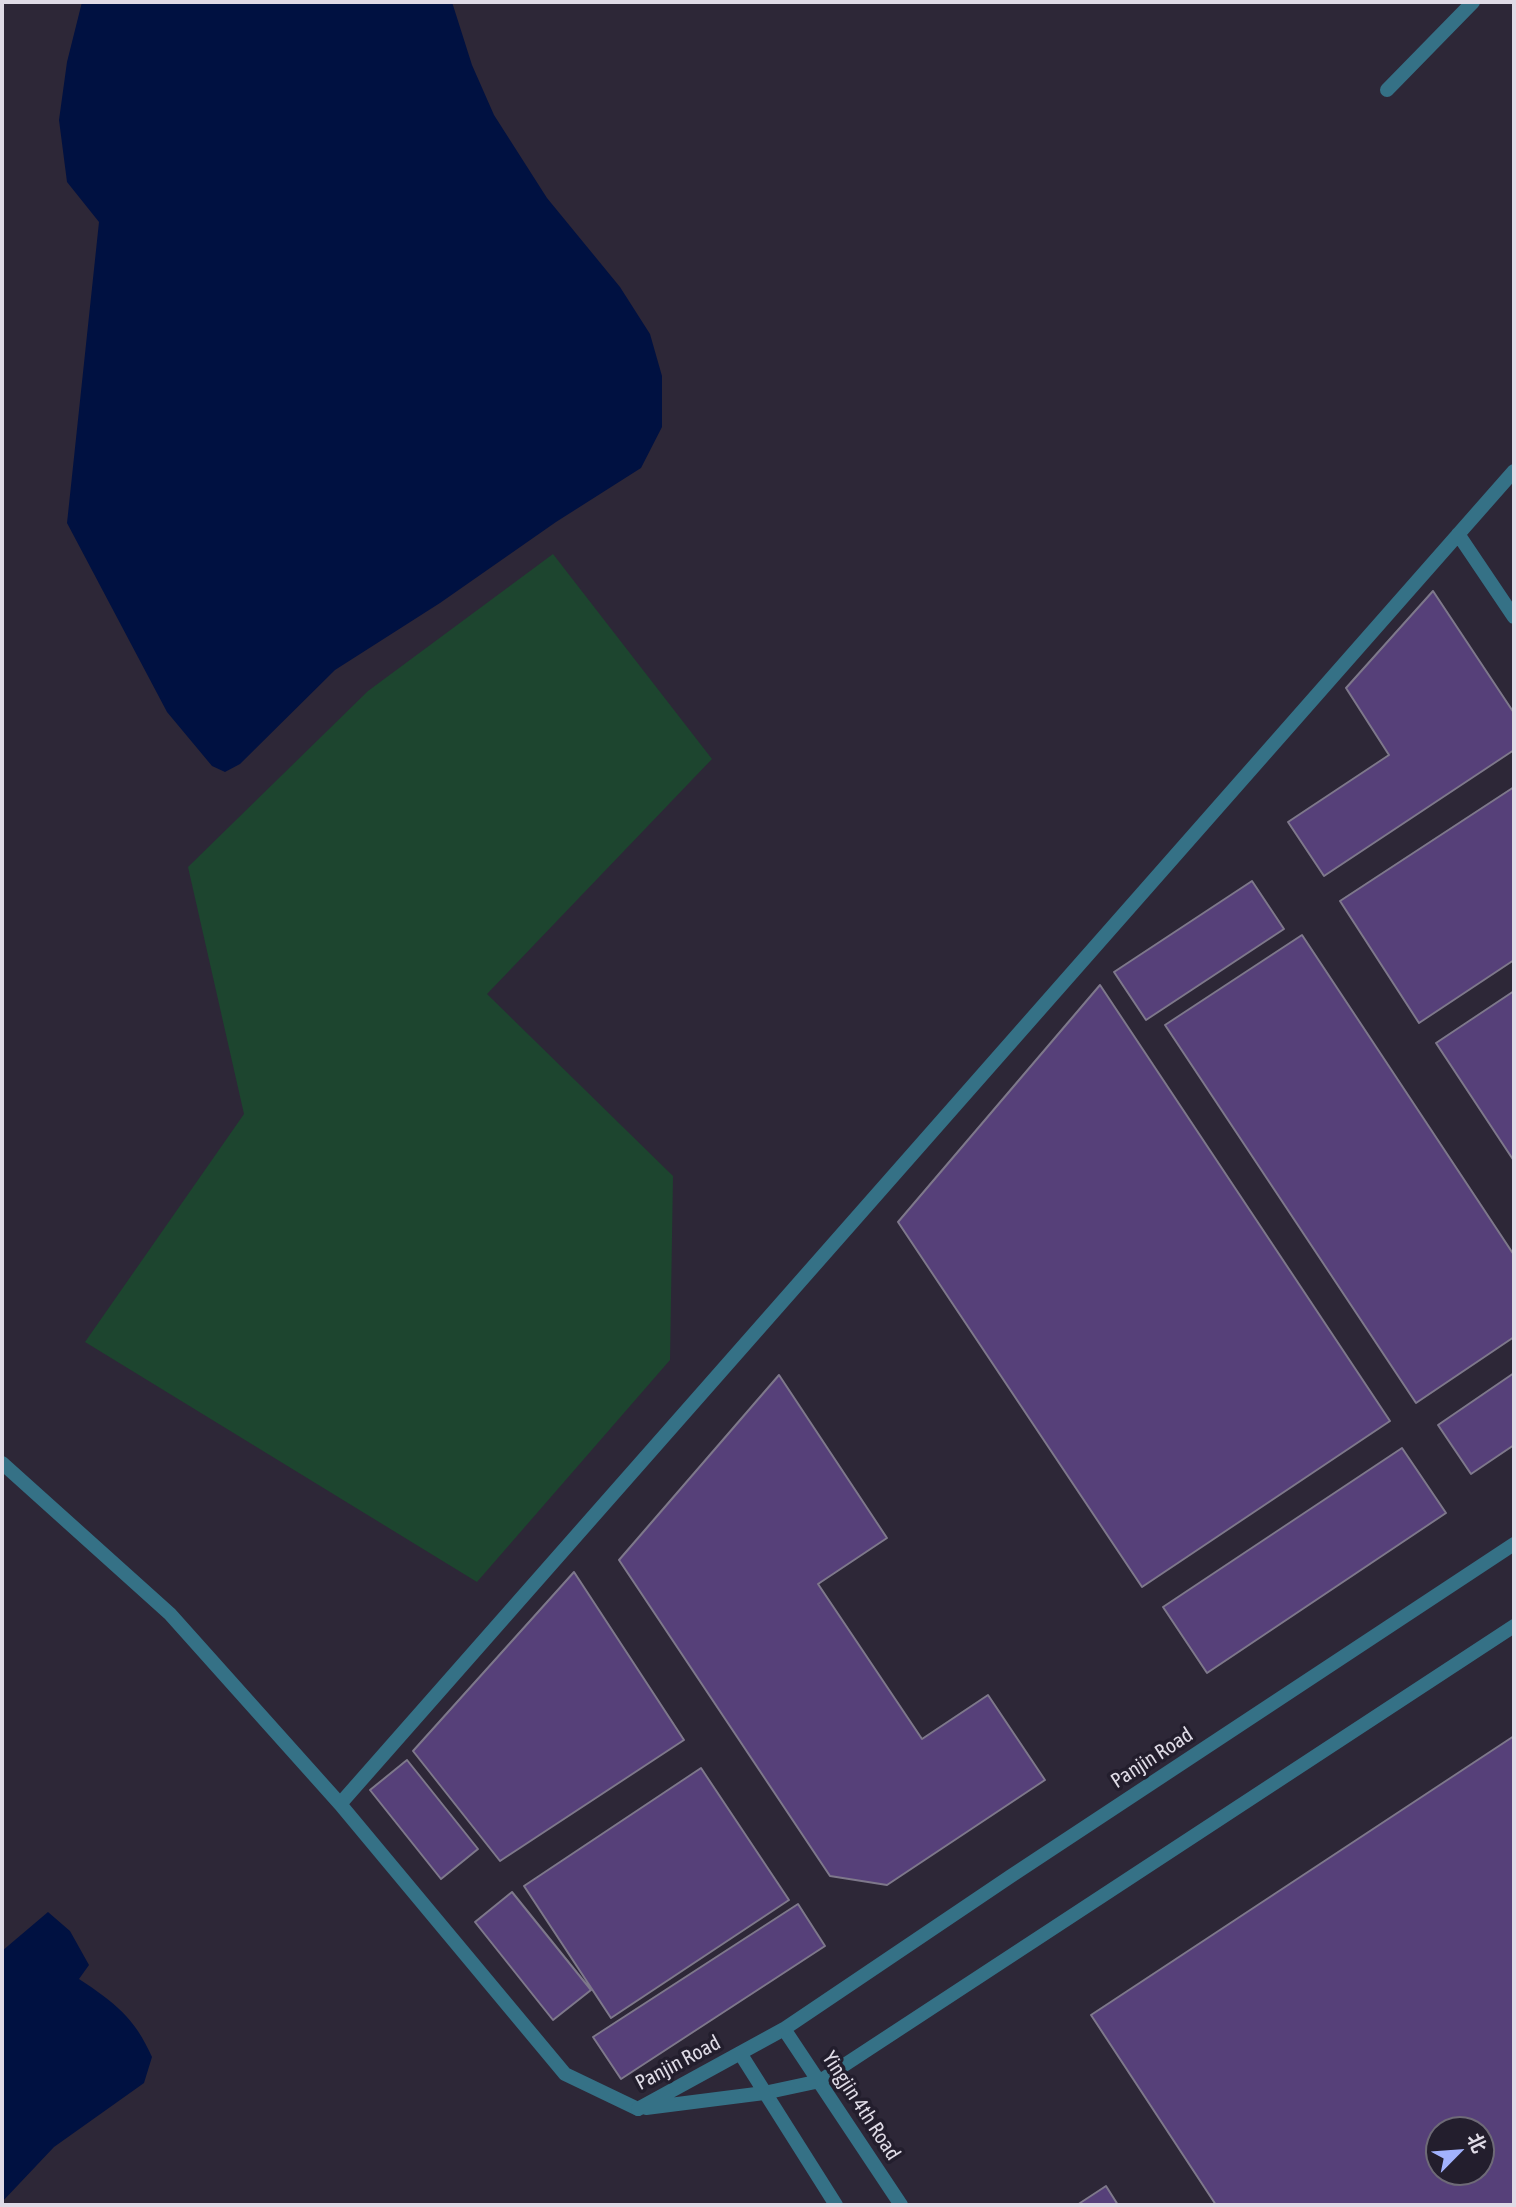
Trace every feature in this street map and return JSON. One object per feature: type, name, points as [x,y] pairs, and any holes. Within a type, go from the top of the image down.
[{"type":"street","points":[[1387,90],[1473,2]]},
{"type":"street","points":[[340,1804],[1514,471]]},
{"type":"street","points":[[1458,534],[1514,617]]},
{"type":"street","points":[[2,1463],[170,1614],[340,1804],[565,2074],[638,2109]]},
{"type":"street","name":"Panjin Road","points":[[638,2109],[785,2029],[1011,1876],[1514,1544]]},
{"type":"street","name":"Panjin Road","points":[[638,2109],[764,2093],[820,2081],[1514,1626]]},
{"type":"street","name":"Yingjin 4th Road","points":[[785,2029],[901,2205]]},
{"type":"street","points":[[740,2053],[836,2205]]},
{"type":"green space","points":[[553,554],[712,759],[487,994],[673,1176],[670,1360],[477,1582],[85,1342],[244,1114],[188,867],[368,691]]},
{"type":"shaded area","points":[[82,2],[452,2],[472,65],[494,115],[547,198],[620,287],[650,334],[662,376],[662,427],[641,468],[335,670],[240,764],[225,772],[212,766],[167,712],[67,523],[99,222],[67,182],[59,120],[67,62]]},
{"type":"shaded area","points":[[48,1912],[70,1931],[89,1965],[79,1979],[103,1995],[131,2021],[152,2057],[144,2083],[54,2147],[2,2202],[2,1951]]},
{"type":"building","points":[[1433,591],[1514,713],[1514,750],[1324,876],[1288,822],[1389,755],[1346,688]]},
{"type":"building","points":[[1514,787],[1514,960],[1419,1023],[1340,901]]},
{"type":"building","points":[[1252,881],[1284,929],[1146,1020],[1114,972]]},
{"type":"building","points":[[1302,935],[1514,1255],[1514,1337],[1416,1403],[1165,1025]]},
{"type":"building","points":[[1100,985],[1390,1421],[1142,1587],[898,1222]]},
{"type":"building","points":[[1514,991],[1514,1161],[1436,1043]]},
{"type":"building","points":[[1514,1373],[1514,1445],[1471,1474],[1438,1425]]},
{"type":"building","points":[[779,1375],[887,1538],[818,1584],[922,1739],[988,1695],[1045,1780],[887,1885],[830,1876],[619,1560]]},
{"type":"building","points":[[1402,1448],[1446,1513],[1207,1673],[1163,1607]]},
{"type":"building","points":[[574,1572],[684,1740],[500,1861],[413,1751]]},
{"type":"building","points":[[1514,1736],[1514,2205],[1216,2205],[1091,2015]]},
{"type":"building","points":[[407,1760],[478,1849],[441,1879],[370,1790]]},
{"type":"building","points":[[701,1768],[789,1900],[611,2018],[524,1886]]},
{"type":"building","points":[[512,1892],[591,1990],[553,2020],[475,1922]]},
{"type":"building","points":[[798,1904],[825,1946],[621,2079],[593,2037]]},
{"type":"building","points":[[1106,2186],[1118,2205],[1077,2205]]}]
